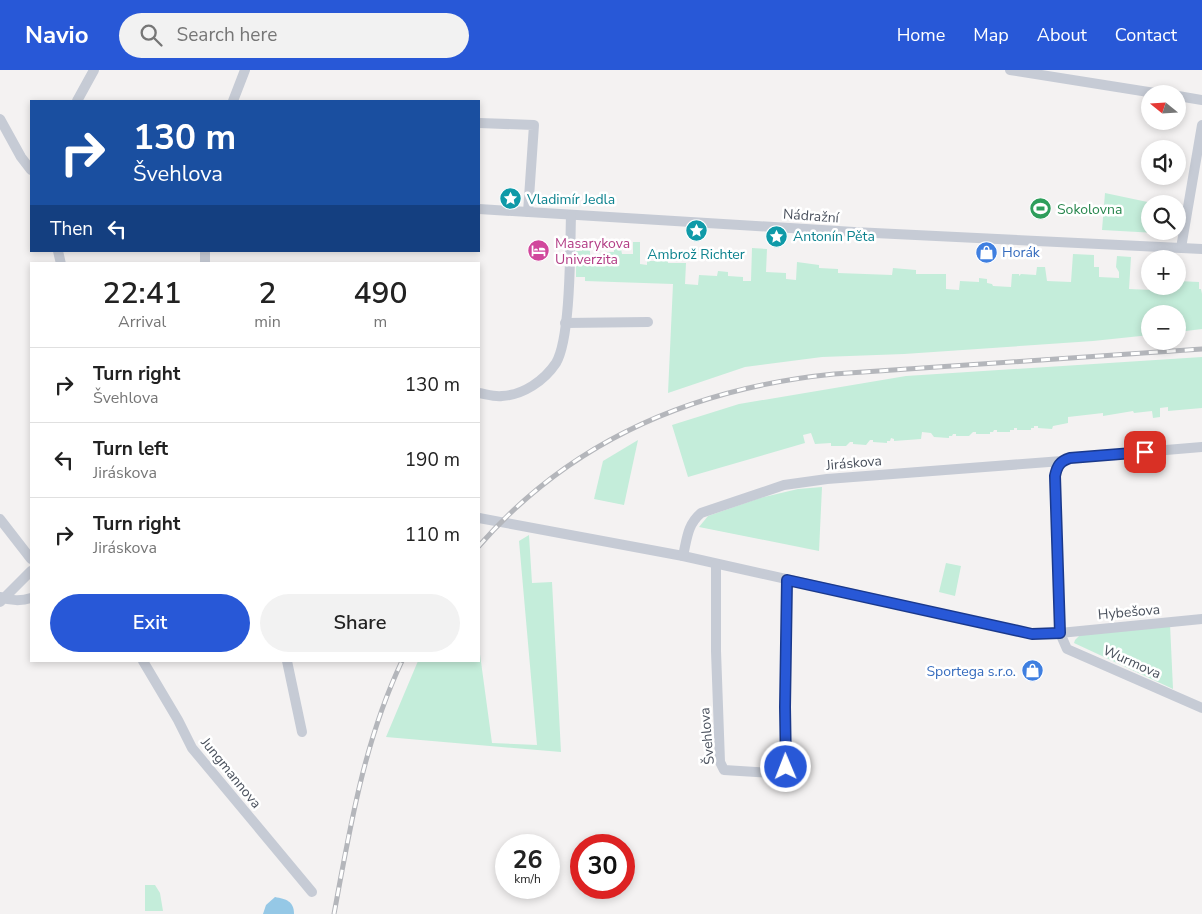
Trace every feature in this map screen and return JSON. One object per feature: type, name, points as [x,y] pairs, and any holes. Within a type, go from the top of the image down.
[{"type":"street","points":[[78,100],[94,70]]},
{"type":"street","points":[[233,100],[245,70]]},
{"type":"street","points":[[1010,70],[1141,91]]},
{"type":"street","points":[[1186,97],[1202,100]]},
{"type":"street","points":[[0,119],[30,169]]},
{"type":"street","points":[[480,123],[534,124],[528,212]]},
{"type":"street","points":[[1181,248],[1202,125]]},
{"type":"street","name":"Nádražní","points":[[480,209],[854,232],[1202,249]]},
{"type":"street","points":[[480,393],[501,397],[518,394],[538,382],[556,363],[564,340],[571,214]]},
{"type":"street","points":[[565,323],[648,322]]},
{"type":"street","name":"Jiráskova","points":[[683,556],[688,531],[693,520],[701,513],[784,485],[827,479],[1062,461],[1070,458],[1202,447]]},
{"type":"street","points":[[480,518],[683,556],[1032,634],[1060,633],[1055,476],[1056,468],[1062,461]]},
{"type":"street","points":[[0,519],[30,558]]},
{"type":"street","name":"Švehlova","points":[[716,564],[716,651],[720,762],[724,770],[786,774],[787,580]]},
{"type":"street","points":[[1,599],[30,572]]},
{"type":"street","points":[[1,599],[22,600],[30,598]]},
{"type":"street","name":"Hybešova","points":[[1060,633],[1202,619]]},
{"type":"street","name":"Wurmova","points":[[1060,633],[1067,649],[1202,708]]},
{"type":"street","name":"Jungmannova","points":[[144,662],[178,720],[192,748],[312,892]]},
{"type":"street","points":[[286,662],[302,732]]},
{"type":"green space","points":[[1105,193],[1141,201],[1141,232],[1102,230]]},
{"type":"green space","points":[[633,242],[640,242],[640,264],[647,265],[647,261],[657,261],[657,257],[668,257],[668,263],[686,263],[685,284],[698,285],[699,275],[717,276],[718,271],[728,272],[728,276],[743,277],[743,281],[751,281],[752,248],[767,249],[766,272],[786,273],[786,279],[796,280],[797,262],[819,265],[819,268],[838,269],[838,273],[892,275],[893,268],[916,270],[916,274],[946,274],[946,289],[959,290],[960,281],[979,282],[979,278],[987,279],[987,283],[993,286],[1011,287],[1012,274],[1019,274],[1019,276],[1021,274],[1036,275],[1037,267],[1045,267],[1047,281],[1071,282],[1073,254],[1094,255],[1094,267],[1099,267],[1099,277],[1119,278],[1119,272],[1116,267],[1117,256],[1131,257],[1129,289],[1141,290],[1141,295],[1186,295],[1186,281],[1199,282],[1199,289],[1201,289],[1202,294],[1202,329],[1186,331],[1186,305],[1141,305],[1141,336],[904,354],[822,357],[745,367],[668,393],[673,284],[585,281],[585,277],[576,277],[576,251],[582,251],[583,244],[588,244],[590,260],[600,261],[600,254],[605,255],[605,252],[614,252],[614,249],[621,249],[622,254],[633,254]]},
{"type":"green space","points":[[1202,357],[1202,408],[1168,411],[1168,407],[1160,408],[1160,417],[1153,418],[1152,411],[1134,413],[1133,411],[1103,416],[1103,413],[1068,417],[1068,423],[1053,426],[1052,429],[1034,426],[1031,430],[1017,430],[1017,428],[1014,428],[1010,432],[997,432],[997,430],[994,430],[990,434],[976,434],[976,432],[973,432],[969,436],[956,436],[956,434],[953,434],[949,438],[934,437],[931,433],[922,432],[921,439],[894,441],[891,438],[887,443],[870,440],[866,445],[850,442],[846,446],[831,446],[831,443],[815,444],[811,433],[803,435],[805,443],[688,477],[672,425],[739,404],[906,376]]},
{"type":"green space","points":[[638,440],[624,505],[594,499],[603,461]]},
{"type":"green space","points":[[822,487],[819,551],[699,527],[708,516],[760,498],[798,489]]},
{"type":"green space","points":[[529,535],[532,583],[552,582],[561,752],[386,737],[418,662],[480,662],[480,654],[492,743],[537,745],[519,541]]},
{"type":"green space","points":[[946,563],[961,566],[955,596],[939,592]]},
{"type":"green space","points":[[1170,624],[1173,689],[1074,643],[1081,634]]},
{"type":"green space","points":[[145,885],[155,885],[160,893],[163,911],[145,911]]},
{"type":"water","points":[[275,897],[289,901],[293,906],[294,914],[263,914],[266,905]]},
{"type":"railway","points":[[480,545],[515,508],[554,476],[596,448],[639,425],[685,406],[733,392],[783,381],[834,374],[1202,349]]},
{"type":"railway","points":[[334,914],[353,817],[368,754],[389,691],[402,662]]},
{"type":"place","name":"Vladimír Jedla","points":[[511,199]]},
{"type":"place","name":"Sokolovna","points":[[1041,209]]},
{"type":"place","name":"Ambrož Richter","points":[[696,231]]},
{"type":"place","name":"Antonín Pěta","points":[[777,236]]},
{"type":"place","name":"Masarykova Univerzita","points":[[539,251]]},
{"type":"place","name":"Horák","points":[[986,252]]},
{"type":"place","name":"Sportega s.r.o.","points":[[1032,671]]},
{"type":"route","points":[[786,767],[787,580],[1032,634],[1060,633],[1056,468],[1062,461],[1070,458],[1145,452]]}]
